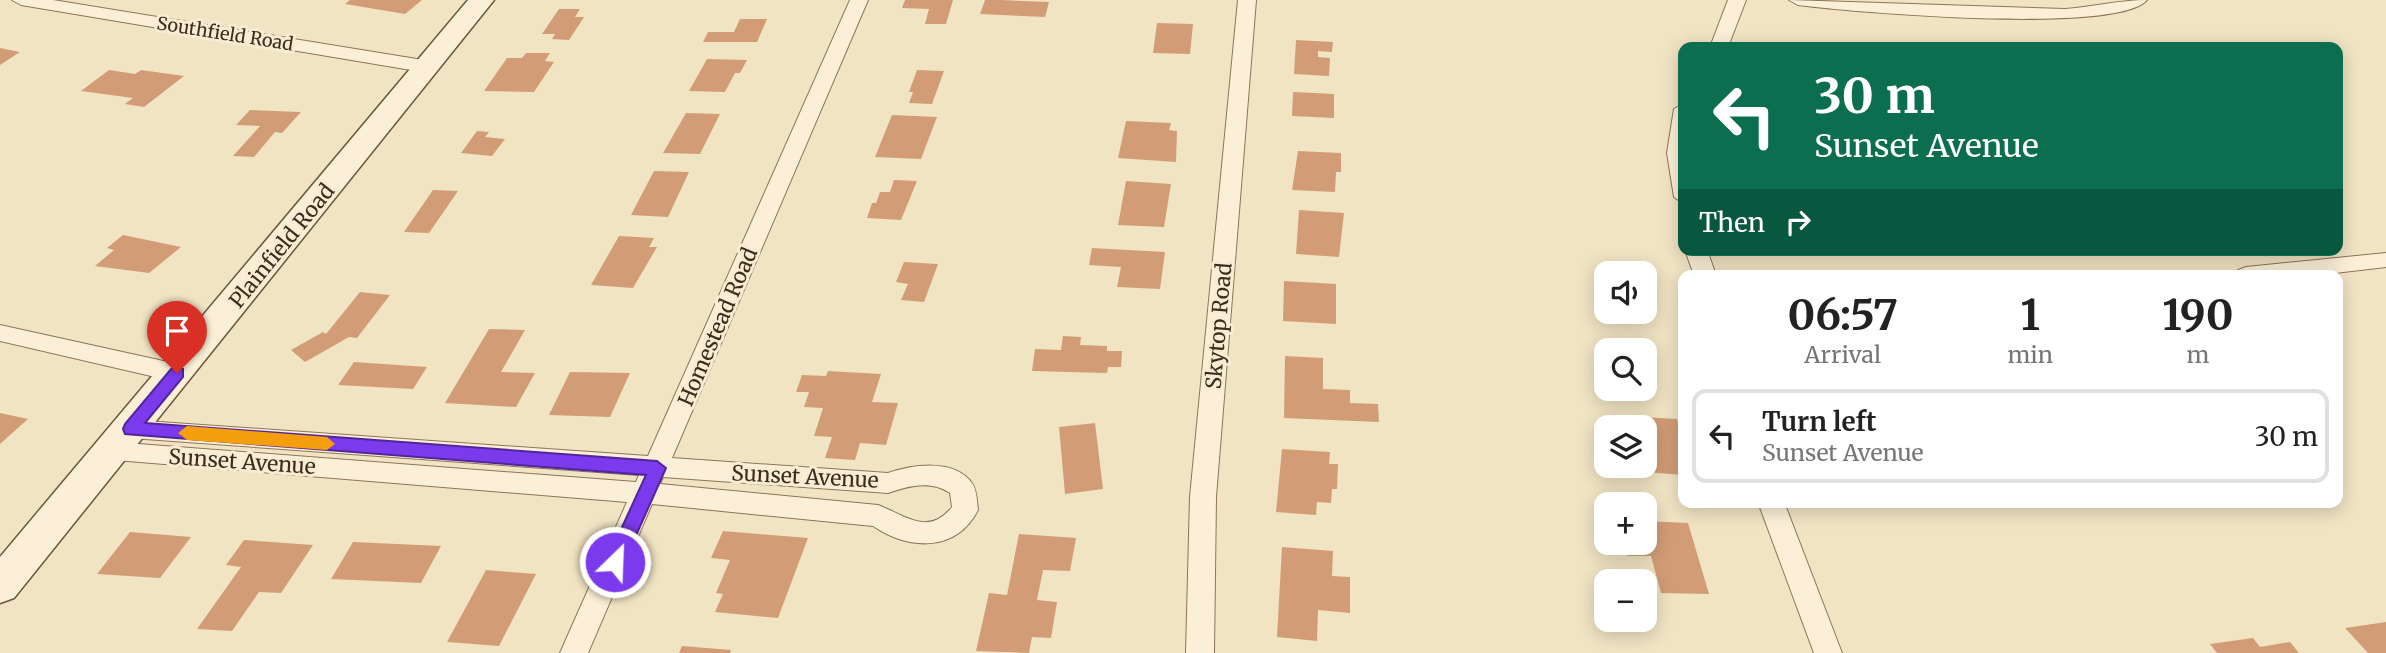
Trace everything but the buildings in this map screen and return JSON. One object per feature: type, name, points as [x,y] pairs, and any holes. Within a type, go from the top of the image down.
[{"type":"street","name":"Southfield Road","points":[[21,0],[429,67]]},
{"type":"street","name":"Plainfield Road","points":[[0,586],[429,67],[481,0]]},
{"type":"street","name":"Homestead Road","points":[[575,653],[859,0]]},
{"type":"street","name":"Skytop Road","points":[[1200,653],[1203,497],[1247,0]]},
{"type":"street","points":[[1722,42],[1737,0]]},
{"type":"street","points":[[1798,0],[1871,7],[2083,12],[2120,8],[2138,0]]},
{"type":"street","points":[[2293,270],[2386,260]]},
{"type":"street","points":[[0,333],[177,373]]},
{"type":"street","name":"Sunset Avenue","points":[[122,440],[888,483],[905,477],[931,474],[952,481],[962,488],[965,510],[958,521],[944,530],[918,535],[891,526],[878,516],[122,440]]},
{"type":"street","points":[[1773,508],[1828,653]]},
{"type":"slow traffic","points":[[187,433],[327,444]]},
{"type":"route","points":[[177,373],[131,429],[657,468],[615,562]]}]
